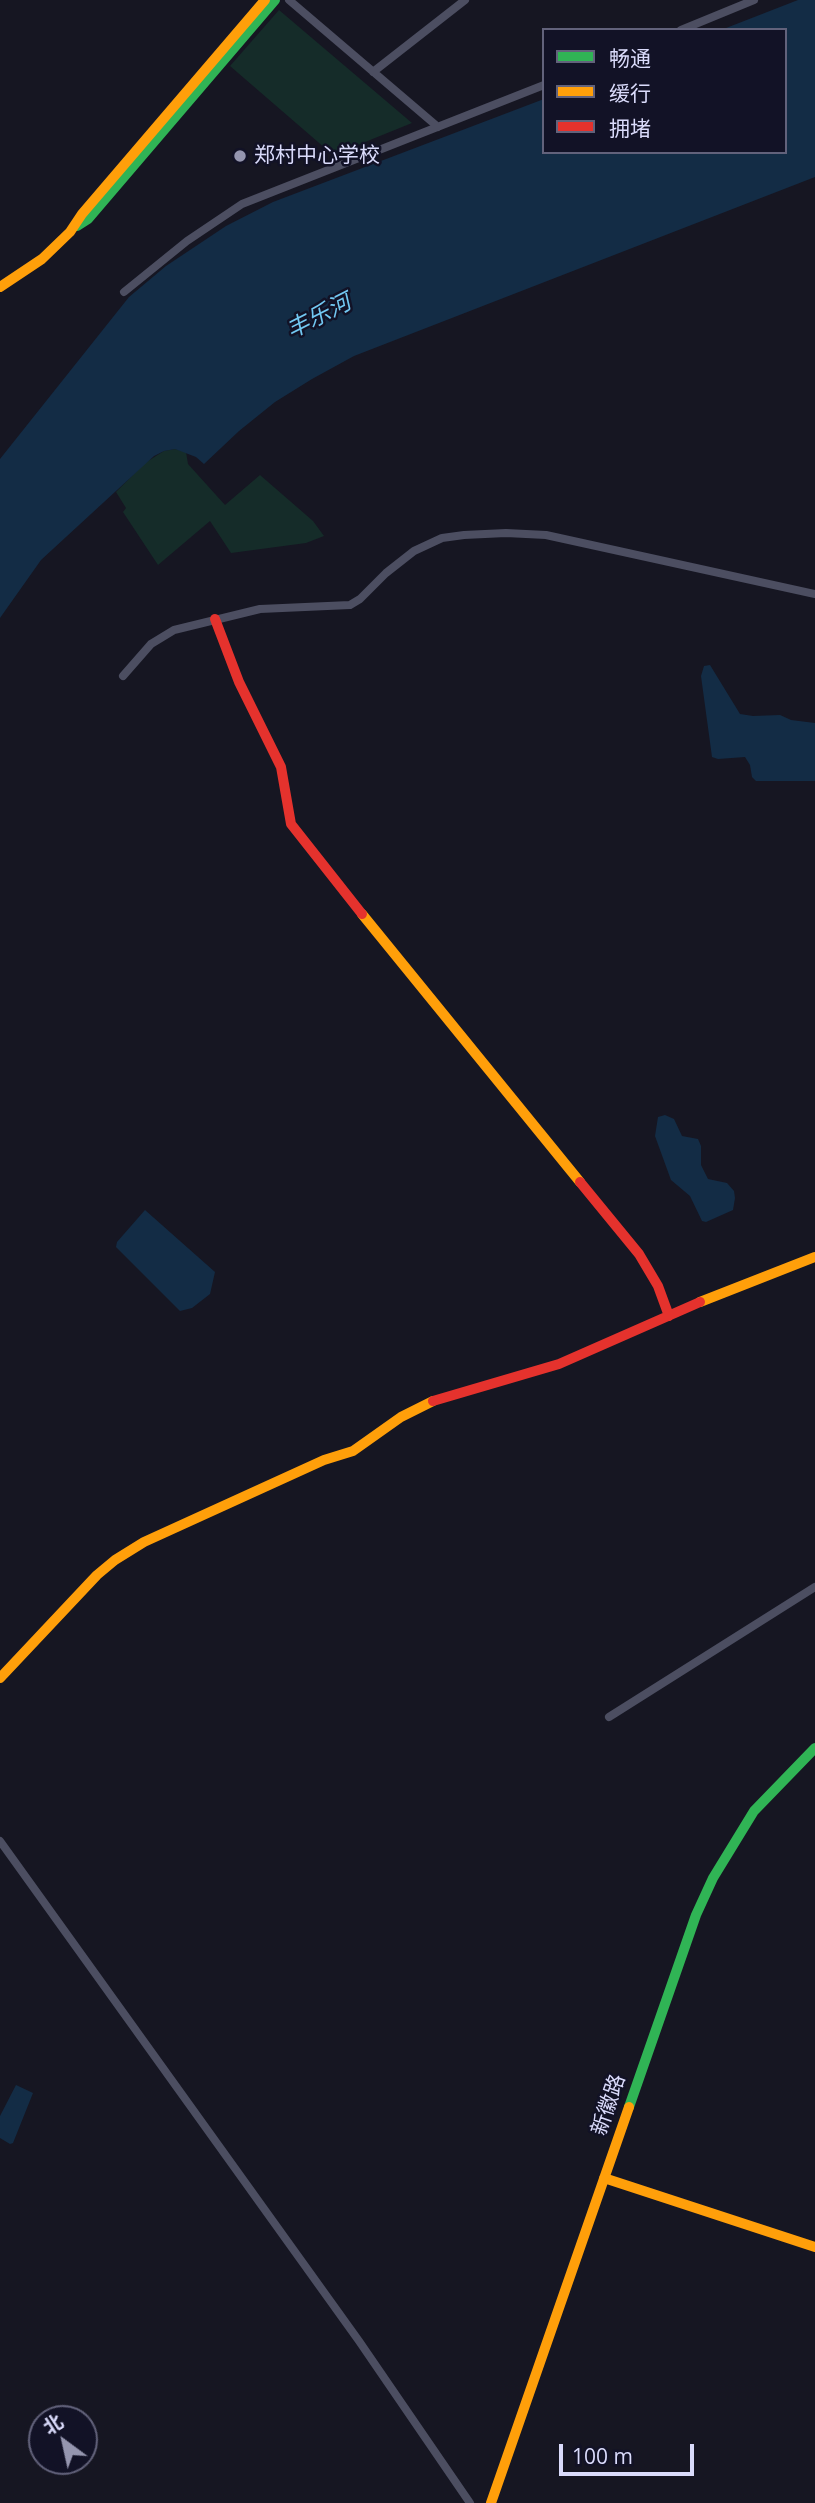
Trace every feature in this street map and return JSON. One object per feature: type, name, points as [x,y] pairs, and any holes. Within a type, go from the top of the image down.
[{"type":"street","points":[[69,232],[265,0]]},
{"type":"street","points":[[0,287],[42,258],[69,232],[88,219],[275,0]]},
{"type":"street","points":[[289,0],[438,127]]},
{"type":"street","points":[[373,72],[465,0]]},
{"type":"street","points":[[686,28],[754,0]]},
{"type":"street","points":[[124,292],[187,241],[242,204],[542,86]]},
{"type":"street","points":[[123,676],[161,636],[174,630],[260,609],[349,606],[404,558],[424,545],[442,538],[485,534],[546,535],[815,594]]},
{"type":"street","points":[[215,620],[239,682],[281,767],[291,824],[442,1015],[639,1254],[658,1286],[669,1315]]},
{"type":"street","points":[[0,1678],[97,1575],[144,1542],[324,1460],[353,1451],[401,1417],[427,1403],[558,1364],[669,1315],[815,1257]]},
{"type":"street","points":[[609,1717],[815,1587]]},
{"type":"street","name":"新徽路","points":[[491,2503],[688,1936],[730,1846],[754,1811],[815,1748]]},
{"type":"street","points":[[0,1841],[359,2341],[470,2503]]},
{"type":"street","points":[[604,2178],[815,2247]]},
{"type":"green space","points":[[279,10],[412,123],[333,155],[230,66]]},
{"type":"green space","points":[[175,449],[186,452],[188,464],[225,505],[260,475],[313,521],[324,536],[306,543],[231,553],[210,521],[158,565],[123,512],[126,508],[116,492],[145,463],[164,451]]},
{"type":"water","name":"丰乐河","points":[[798,0],[815,0],[815,177],[354,356],[275,402],[204,464],[196,457],[175,449],[154,456],[41,560],[0,618],[0,459],[129,297],[166,266],[226,226],[273,202],[542,100],[542,154],[787,154],[787,28],[726,28]]},
{"type":"water","points":[[710,665],[740,714],[780,715],[791,720],[815,723],[815,781],[756,781],[745,757],[712,757],[701,676],[704,666]]},
{"type":"water","points":[[665,1115],[674,1119],[682,1136],[698,1139],[701,1146],[701,1165],[708,1179],[727,1183],[734,1191],[733,1210],[706,1222],[702,1221],[690,1196],[671,1180],[655,1136],[658,1117]]},
{"type":"water","points":[[145,1210],[215,1272],[210,1294],[192,1308],[180,1311],[116,1247],[117,1242]]},
{"type":"water","points":[[16,2085],[33,2093],[13,2143],[10,2144],[0,2138],[0,2116]]},
{"type":"traffic: fast","points":[[77,226],[88,219],[275,0]]},
{"type":"traffic: fast","points":[[629,2107],[696,1915],[713,1878],[754,1811],[815,1748]]},
{"type":"traffic: slow","points":[[0,287],[42,259],[70,232],[82,214],[265,0]]},
{"type":"traffic: slow","points":[[362,914],[580,1182]]},
{"type":"traffic: slow","points":[[700,1302],[815,1257]]},
{"type":"traffic: slow","points":[[0,1678],[97,1575],[115,1560],[144,1542],[324,1460],[353,1451],[401,1417],[433,1401]]},
{"type":"traffic: slow","points":[[491,2503],[629,2107]]},
{"type":"traffic: slow","points":[[604,2178],[815,2247]]},
{"type":"traffic: jam","points":[[215,619],[239,682],[281,767],[291,824],[362,914]]},
{"type":"traffic: jam","points":[[580,1182],[639,1254],[658,1286],[669,1316]]},
{"type":"traffic: jam","points":[[433,1401],[559,1364],[700,1302]]},
{"type":"place","name":"郑村中心学校","points":[[240,156]]}]
